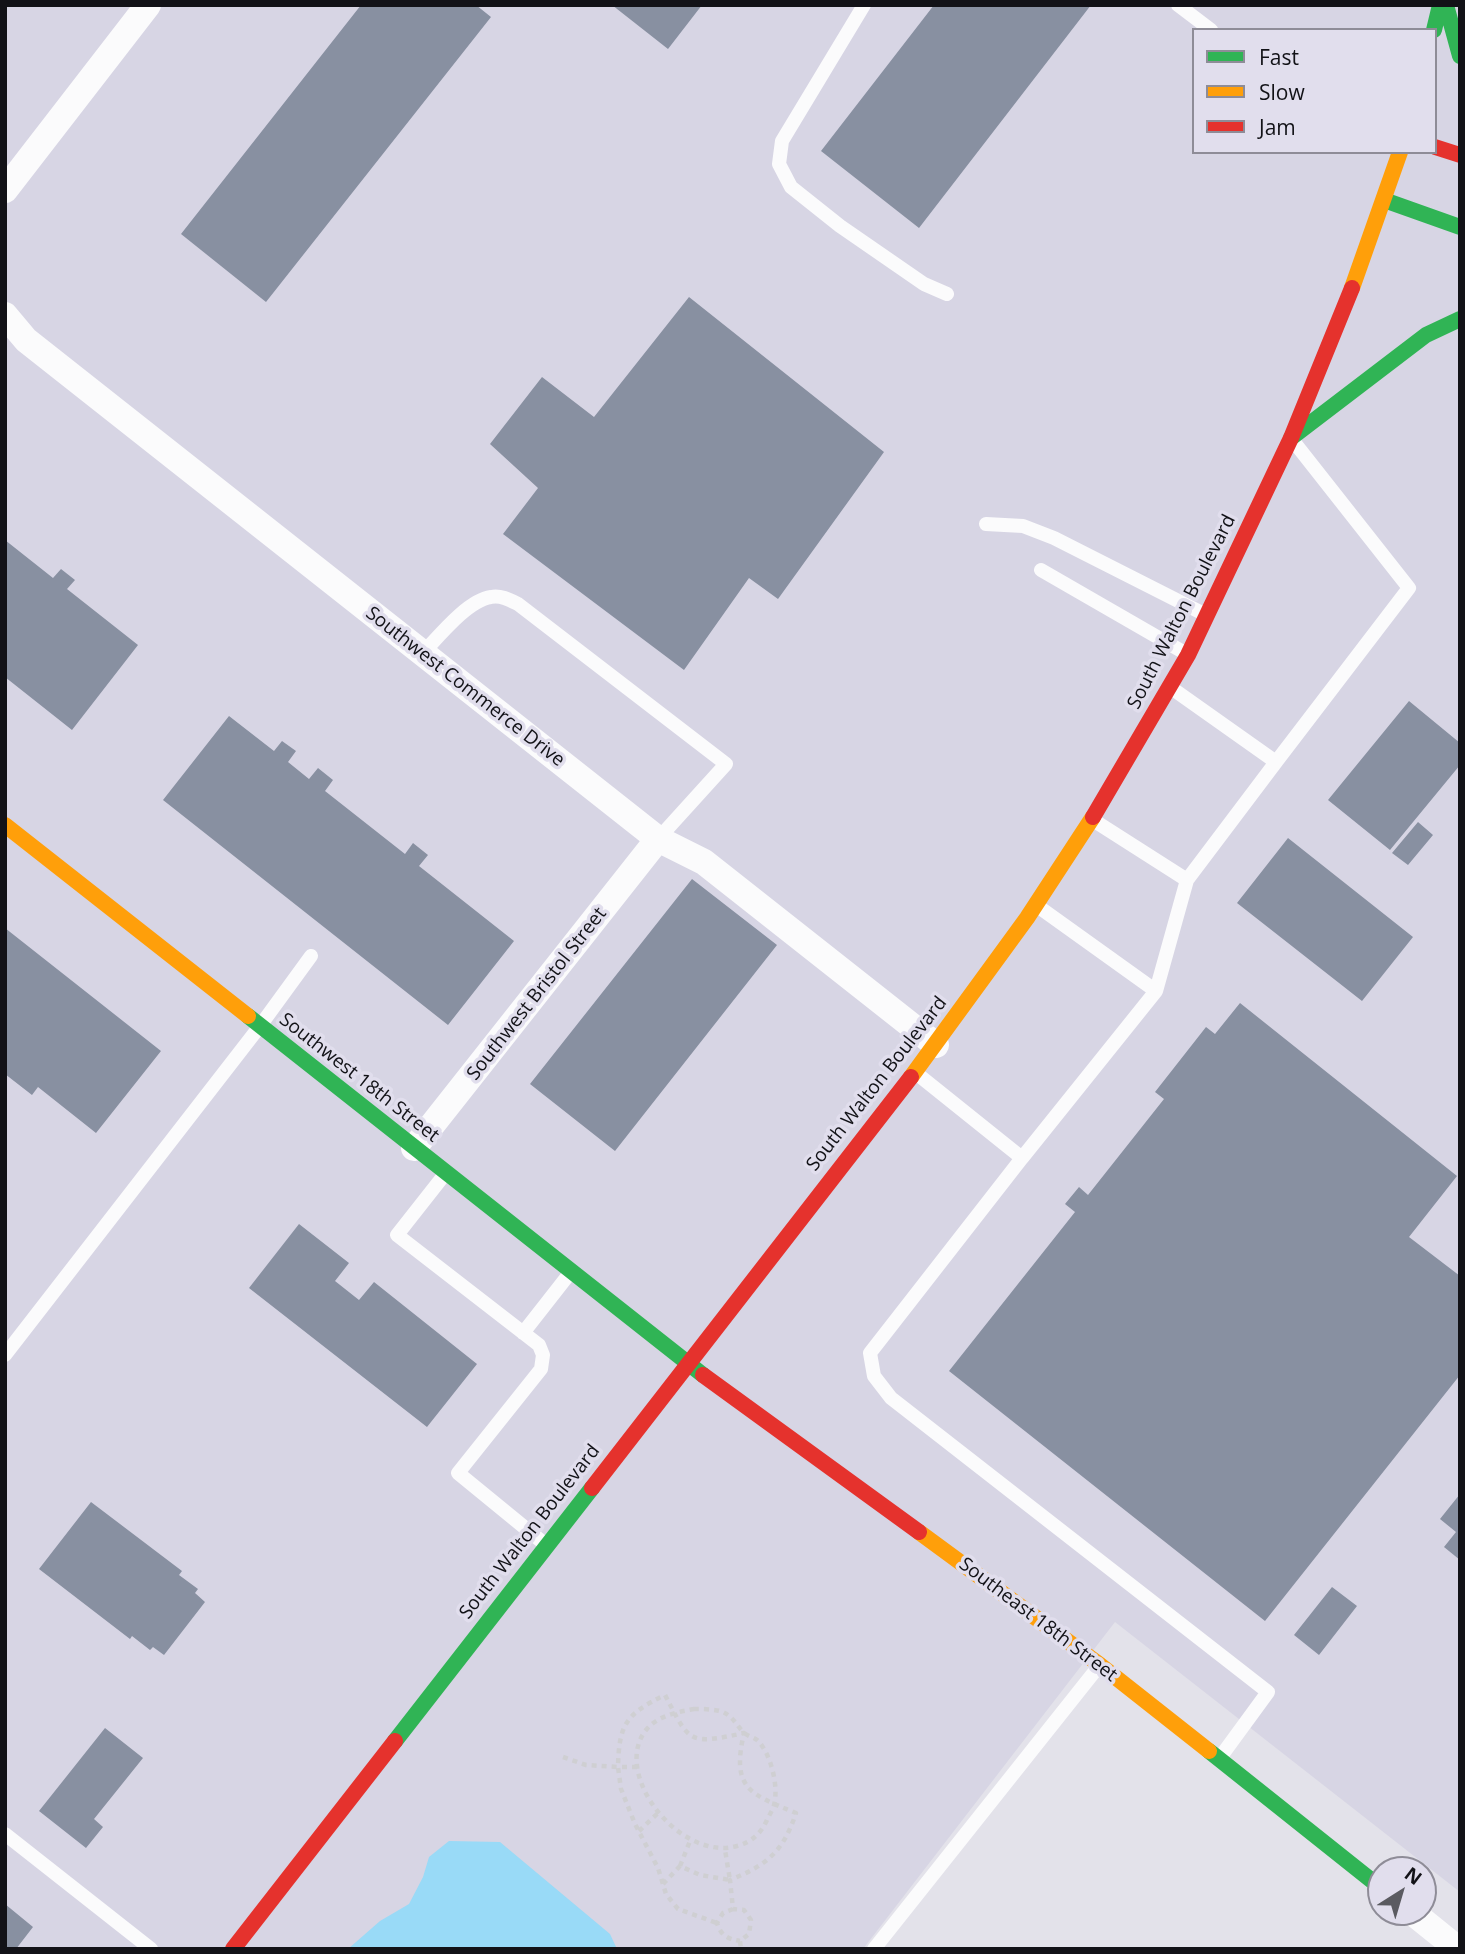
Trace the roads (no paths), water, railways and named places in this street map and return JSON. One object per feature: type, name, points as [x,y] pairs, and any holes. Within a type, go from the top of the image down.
[{"type":"main road","points":[[1434,28],[1440,5]]},
{"type":"main road","points":[[1446,5],[1460,57]]},
{"type":"main road","points":[[1437,148],[1460,155]]},
{"type":"main road","name":"South Walton Boulevard","points":[[233,1949],[936,1045],[1036,905],[1113,786],[1188,655],[1291,438],[1341,319],[1399,154]]},
{"type":"main road","points":[[1384,200],[1460,227]]},
{"type":"main road","points":[[1291,438],[1426,335],[1460,319]]},
{"type":"main road","name":"Southwest 18th Street","points":[[5,825],[687,1363]]},
{"type":"main road","name":"Southeast 18th Street","points":[[687,1363],[1100,1665],[1367,1877]]},
{"type":"street","points":[[5,190],[148,5]]},
{"type":"street","name":"Southwest Commerce Drive","points":[[5,315],[26,340],[658,839],[704,862],[936,1045]]},
{"type":"street","name":"Southwest Bristol Street","points":[[414,1147],[658,839]]},
{"type":"street","points":[[1429,1926],[1458,1949]]},
{"type":"lane","points":[[864,5],[782,141],[779,164],[791,187],[840,226],[924,284],[947,294]]},
{"type":"lane","points":[[1178,5],[1208,28]]},
{"type":"lane","points":[[1219,1759],[1268,1692],[891,1398],[874,1376],[870,1353],[1156,991],[1187,880],[1409,587],[1291,438]]},
{"type":"lane","points":[[986,524],[1023,526],[1055,538],[1207,615]]},
{"type":"lane","points":[[1041,570],[1188,655]]},
{"type":"lane","points":[[423,653],[454,621],[478,602],[489,597],[501,597],[518,604],[726,764],[658,839]]},
{"type":"lane","points":[[1170,687],[1276,762]]},
{"type":"lane","points":[[1091,819],[1187,880]]},
{"type":"lane","points":[[1036,905],[1156,991]]},
{"type":"lane","points":[[5,1355],[311,957]]},
{"type":"lane","points":[[915,1072],[1023,1158]]},
{"type":"lane","points":[[446,1173],[397,1236],[538,1345],[543,1355],[541,1369],[458,1473],[547,1545]]},
{"type":"lane","points":[[523,1333],[571,1271]]},
{"type":"lane","points":[[874,1949],[1100,1665]]},
{"type":"lane","points":[[5,1834],[151,1949]]},
{"type":"water","points":[[449,1841],[500,1842],[610,1934],[617,1949],[348,1949],[380,1921],[409,1904],[423,1877],[429,1857]]}]
